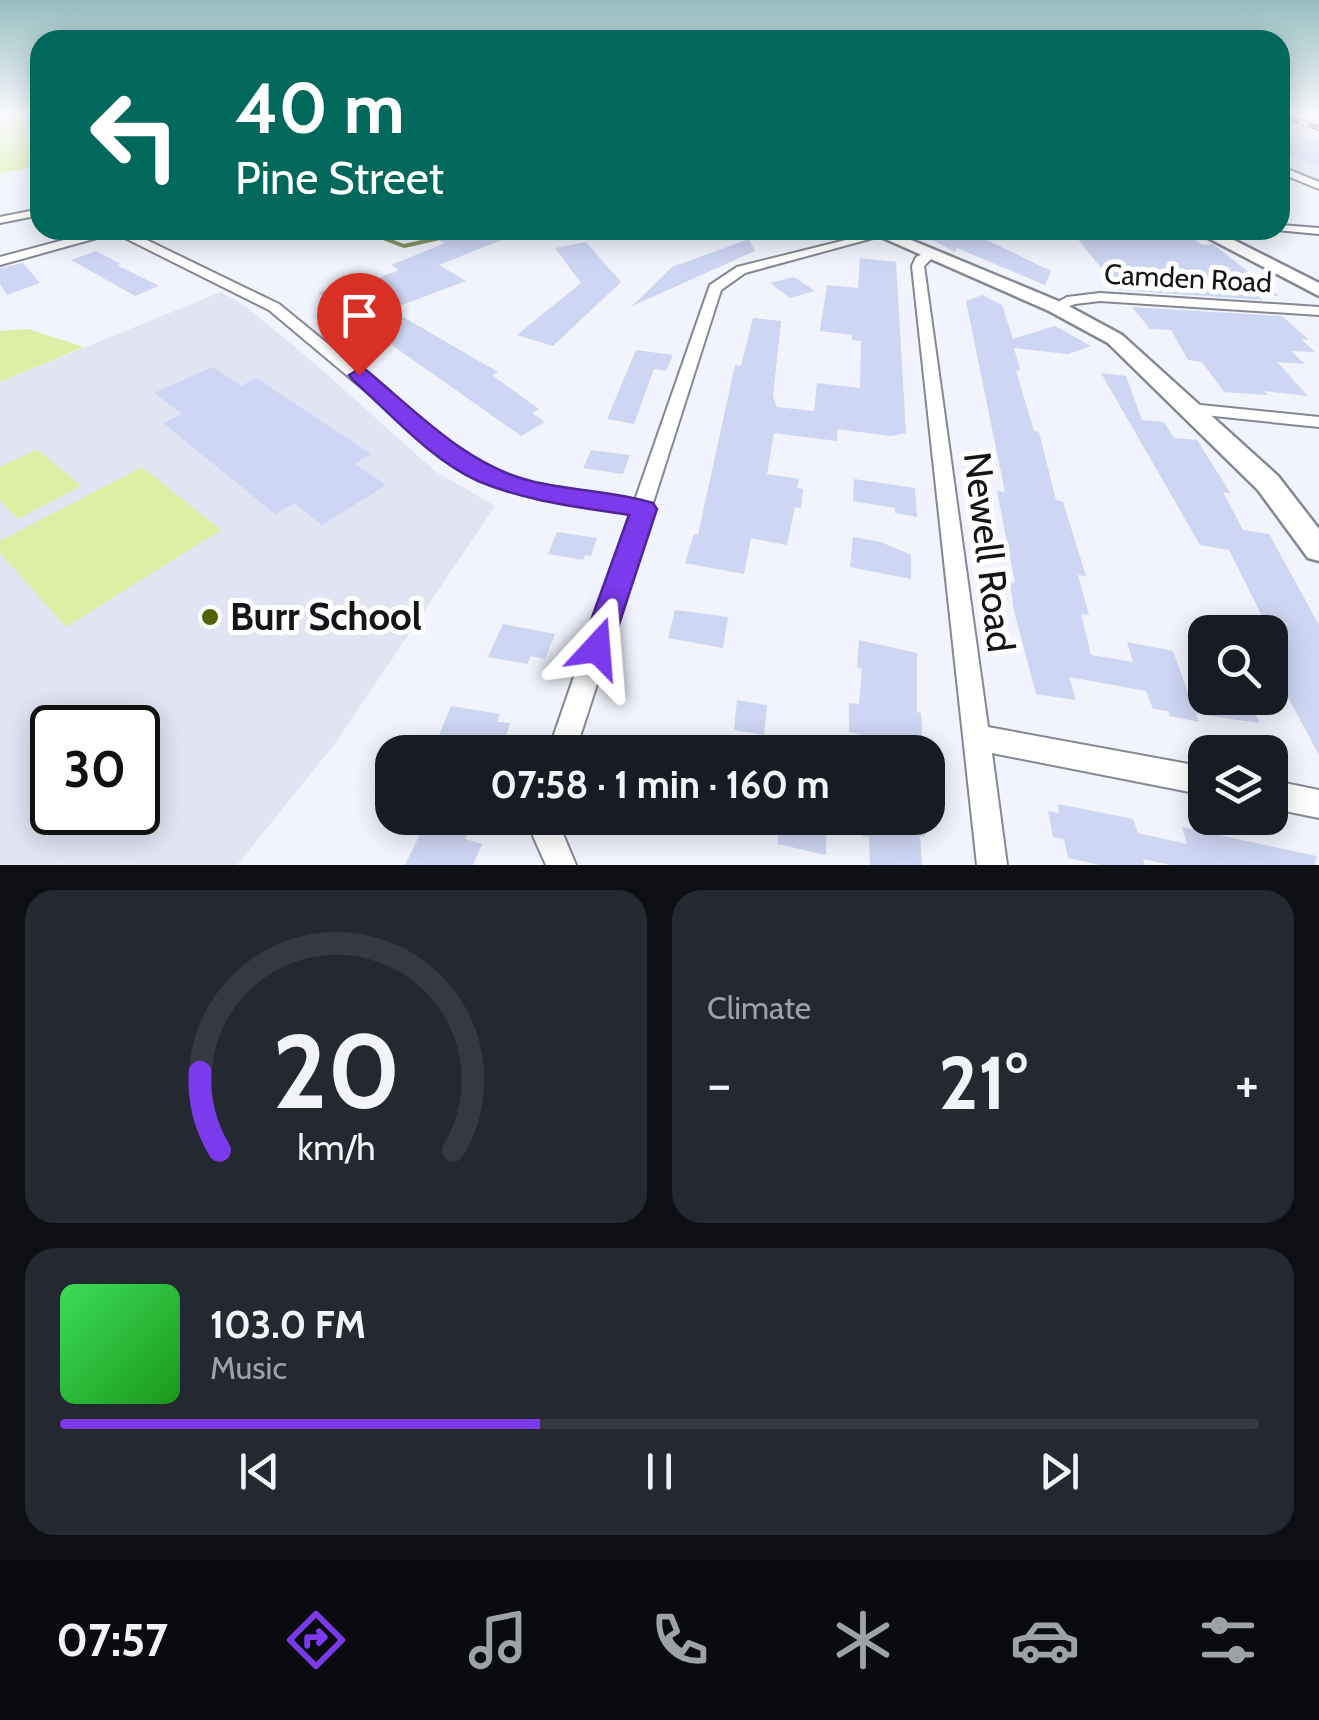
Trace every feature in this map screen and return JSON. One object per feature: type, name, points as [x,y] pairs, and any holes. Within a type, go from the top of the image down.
[{"type":"street","points":[[1290,173],[1319,186]]},
{"type":"street","points":[[0,220],[30,214]]},
{"type":"street","points":[[1290,229],[1319,231]]},
{"type":"street","points":[[0,261],[79,240]]},
{"type":"street","points":[[137,240],[274,307],[448,451],[484,474],[540,492],[644,509]]},
{"type":"street","points":[[567,735],[719,283],[741,270],[849,240]]},
{"type":"street","points":[[897,240],[1056,307],[1115,339],[1281,498],[1319,550]]},
{"type":"street","points":[[1222,240],[1319,290]]},
{"type":"street","name":"Newell Road","points":[[930,254],[918,264],[992,865]]},
{"type":"street","name":"Camden Road","points":[[1056,307],[1078,298],[1100,297],[1319,311]]},
{"type":"street","points":[[1191,409],[1319,422]]},
{"type":"street","points":[[976,737],[1188,779]]},
{"type":"street","points":[[1288,798],[1319,804]]},
{"type":"street","points":[[548,835],[561,865]]},
{"type":"shaded area","points":[[1290,154],[1319,154],[1319,189],[1290,176]]},
{"type":"shaded area","name":"Burr School","points":[[221,292],[244,305],[313,362],[435,471],[495,506],[334,745],[237,865],[0,865],[0,382]]},
{"type":"green space","points":[[0,154],[30,154],[30,167],[0,173]]},
{"type":"green space","points":[[28,329],[84,347],[0,382],[0,331]]},
{"type":"green space","points":[[37,449],[81,486],[18,519],[0,501],[0,467]]},
{"type":"green space","points":[[142,467],[221,530],[66,627],[0,553],[0,541]]},
{"type":"building","points":[[1290,154],[1319,154],[1319,166],[1290,155]]},
{"type":"building","points":[[438,240],[502,240],[439,265],[466,281],[402,305],[389,302],[397,307],[391,310],[498,372],[492,375],[539,409],[532,413],[545,422],[521,436],[318,293],[352,280],[360,285],[399,270],[391,265],[445,243]]},
{"type":"building","points":[[746,240],[755,251],[632,306],[672,267]]},
{"type":"building","points":[[932,240],[987,240],[1051,271],[1045,285],[957,248],[955,252]]},
{"type":"building","points":[[1078,240],[1195,240],[1202,245],[1213,244],[1279,296],[1256,294],[1263,300],[1119,290]]},
{"type":"building","points":[[586,242],[621,282],[553,346],[517,335],[581,283],[555,248]]},
{"type":"building","points":[[96,251],[159,286],[135,296],[71,260]]},
{"type":"building","points":[[860,258],[896,262],[906,433],[891,436],[838,429],[837,441],[774,433],[767,474],[799,479],[797,488],[803,489],[801,508],[795,507],[787,545],[751,538],[744,574],[685,563],[694,534],[698,535],[735,365],[741,366],[753,318],[781,321],[773,396],[777,407],[814,411],[817,383],[860,388],[861,341],[852,340],[852,335],[820,331],[827,285],[858,288]]},
{"type":"building","points":[[23,263],[40,283],[7,295],[0,284],[0,268]]},
{"type":"building","points":[[794,277],[815,291],[790,298],[770,283]]},
{"type":"building","points":[[982,295],[1002,305],[1013,339],[1055,326],[1091,346],[1068,354],[1014,348],[1020,370],[1016,371],[1034,431],[1039,432],[1056,500],[1063,502],[1086,576],[1078,575],[1089,615],[1081,614],[1091,655],[1133,662],[1127,642],[1173,651],[1188,692],[1188,715],[1196,715],[1199,722],[1153,709],[1146,691],[1069,677],[1076,700],[1036,694],[1014,611],[1010,582],[1015,583],[997,491],[1005,492],[966,301]]},
{"type":"building","points":[[1132,307],[1282,316],[1309,340],[1301,339],[1315,352],[1291,351],[1305,364],[1277,362],[1308,396],[1224,392],[1202,362],[1188,360],[1171,330],[1150,329]]},
{"type":"building","points":[[636,350],[673,355],[666,371],[654,369],[634,424],[607,419]]},
{"type":"building","points":[[213,367],[241,386],[256,378],[371,454],[355,464],[386,485],[322,525],[294,503],[275,514],[163,423],[182,414],[154,393]]},
{"type":"building","points":[[1101,373],[1126,376],[1142,420],[1164,422],[1174,438],[1197,440],[1231,494],[1223,492],[1243,530],[1269,534],[1319,625],[1319,755],[1288,697],[1288,615],[1262,615],[1229,550],[1200,545]]},
{"type":"building","points":[[591,450],[630,455],[623,474],[583,468]]},
{"type":"building","points":[[854,479],[915,488],[917,517],[895,513],[895,508],[853,501]]},
{"type":"building","points":[[557,532],[597,538],[591,556],[585,555],[583,560],[548,554]]},
{"type":"building","points":[[853,537],[881,542],[911,555],[911,579],[850,567]]},
{"type":"building","points":[[675,610],[728,617],[723,648],[668,638]]},
{"type":"building","points":[[503,624],[555,634],[545,659],[531,656],[527,664],[488,657]]},
{"type":"building","points":[[859,640],[917,653],[917,712],[921,713],[922,735],[849,732],[849,703],[859,704],[862,669],[857,667]]},
{"type":"building","points":[[737,700],[767,705],[764,735],[734,730]]},
{"type":"building","points":[[451,706],[500,714],[497,722],[510,723],[506,735],[439,735]]},
{"type":"building","points":[[1203,715],[1256,715],[1260,723]]},
{"type":"building","points":[[1058,804],[1133,819],[1138,833],[1187,844],[1182,827],[1188,828],[1188,835],[1219,835],[1316,856],[1315,865],[1171,865],[1143,859],[1145,865],[1100,865],[1068,858],[1064,839],[1053,837],[1048,811],[1059,813]]},
{"type":"building","points":[[420,835],[467,835],[465,839],[482,844],[473,865],[405,865]]},
{"type":"building","points":[[778,835],[827,835],[826,855],[778,844]]},
{"type":"building","points":[[925,835],[920,836],[922,865],[870,865],[869,837],[862,836]]},
{"type":"waterway","points":[[388,240],[404,246],[431,240]]},
{"type":"place","name":"Burr School","points":[[210,617]]},
{"type":"route","points":[[359,375],[448,451],[484,474],[529,489],[644,509],[597,648]]}]
